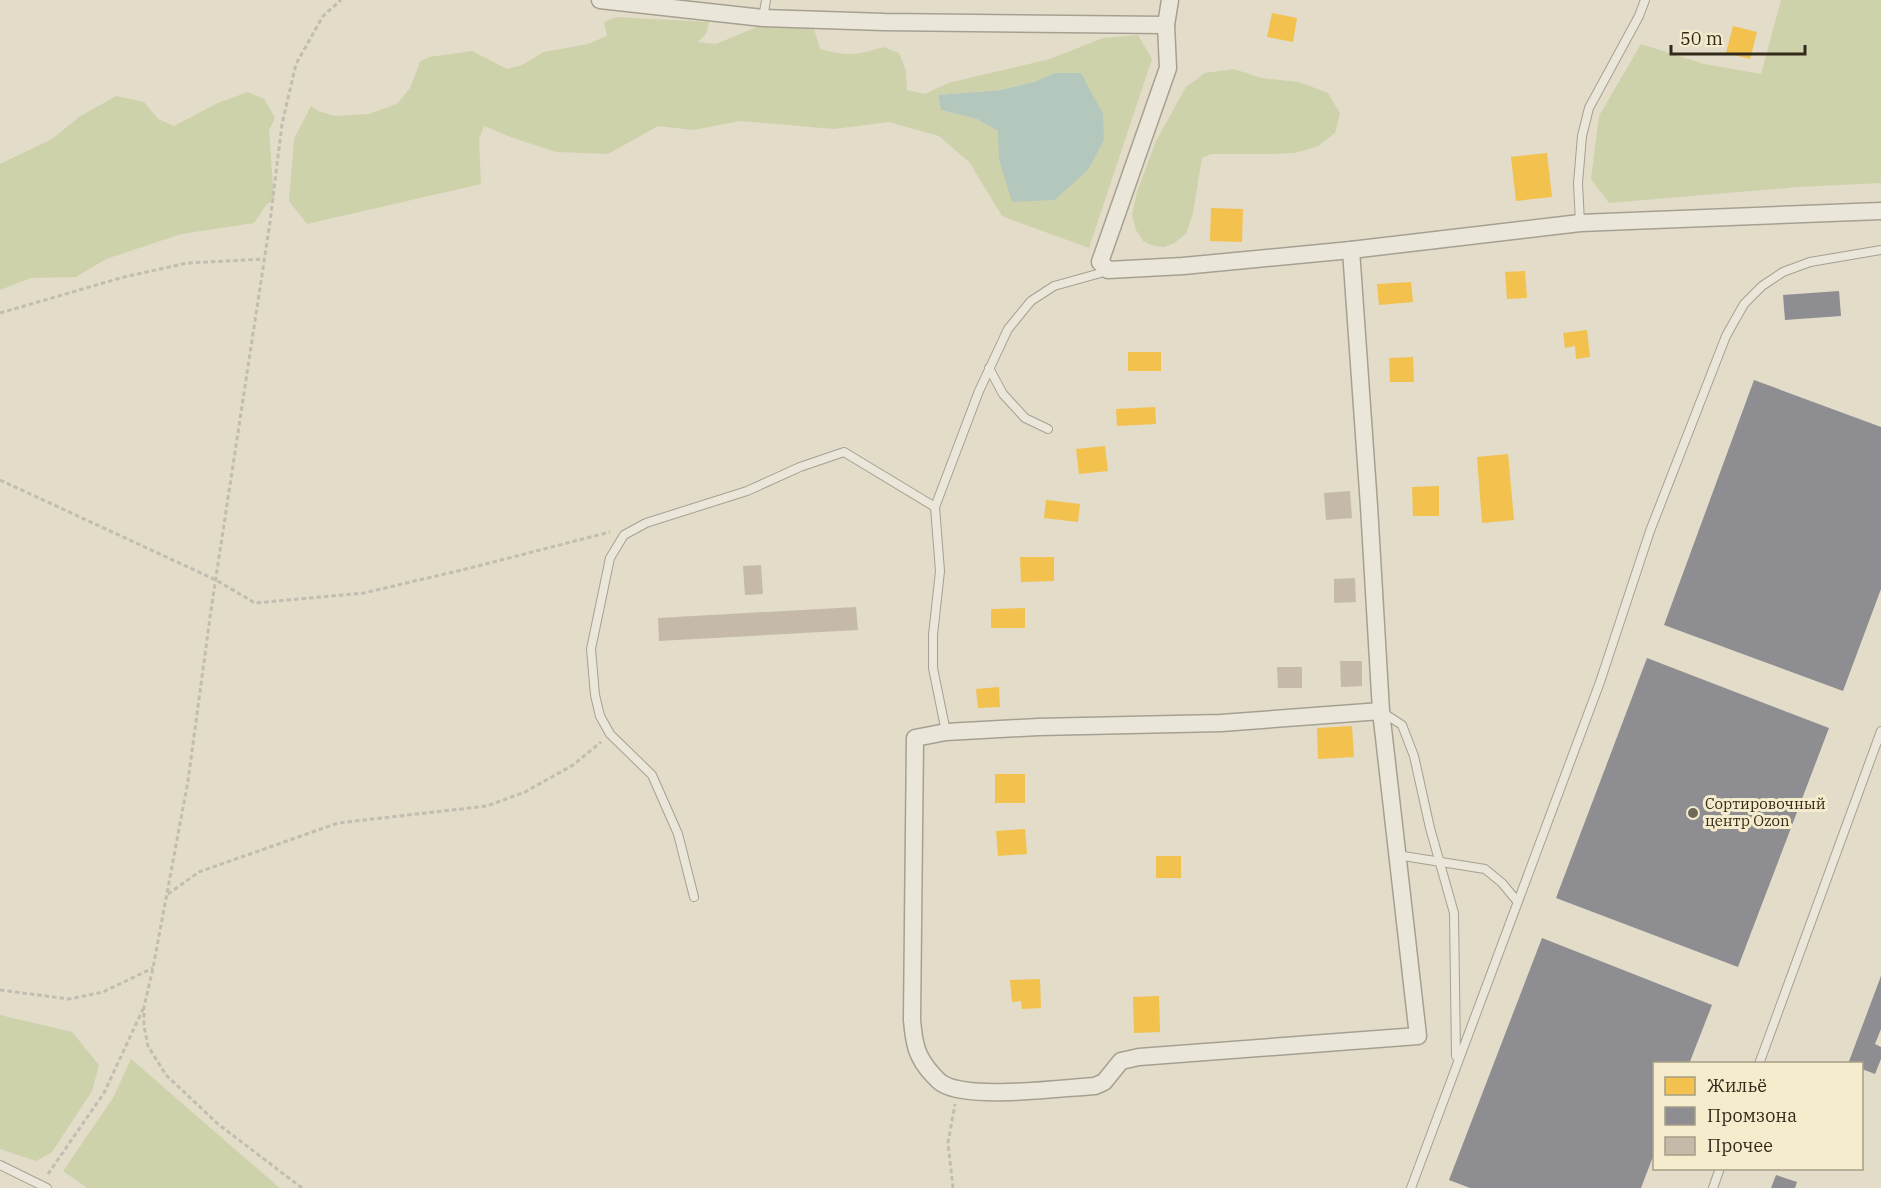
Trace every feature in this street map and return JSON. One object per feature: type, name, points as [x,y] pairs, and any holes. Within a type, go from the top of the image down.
[{"type":"street","points":[[600,0],[763,18],[884,22],[1166,25]]},
{"type":"street","points":[[1170,0],[1166,25],[1168,68],[1100,262],[1108,270],[1183,266],[1351,250],[1580,223],[1881,211]]},
{"type":"street","points":[[1351,250],[1381,711],[1418,1036],[1139,1057],[1120,1061],[1104,1082],[1095,1086],[1022,1091],[958,1090],[941,1083],[923,1064],[914,1042],[912,1020],[915,738],[946,732],[1038,727],[1221,723],[1381,711]]},
{"type":"lane","points":[[763,18],[766,0]]},
{"type":"lane","points":[[1580,223],[1578,183],[1582,136],[1589,108],[1639,16],[1645,0]]},
{"type":"lane","points":[[1411,1188],[1600,682],[1650,531],[1726,336],[1744,304],[1762,286],[1783,272],[1810,262],[1881,250]]},
{"type":"lane","points":[[946,732],[933,668],[933,635],[940,571],[935,507],[989,368],[1008,329],[1031,301],[1054,286],[1108,270]]},
{"type":"lane","points":[[989,368],[1003,394],[1025,418],[1048,429]]},
{"type":"lane","points":[[694,897],[678,834],[652,775],[610,734],[600,716],[595,695],[591,649],[610,558],[624,536],[646,523],[747,491],[800,467],[844,452],[935,507]]},
{"type":"lane","points":[[1381,711],[1402,725],[1414,756],[1454,913],[1457,1043],[1455,1068]]},
{"type":"lane","points":[[1760,1062],[1881,731]]},
{"type":"lane","points":[[1397,855],[1485,868],[1517,901]]},
{"type":"lane","points":[[0,1165],[44,1187]]},
{"type":"lane","points":[[1713,1188],[1719,1170]]},
{"type":"path","points":[[44,1187],[104,1093],[144,1007],[188,781],[265,259],[282,124],[296,64],[323,16],[341,0]]},
{"type":"path","points":[[0,313],[187,263],[265,259]]},
{"type":"path","points":[[0,480],[216,580],[255,603],[364,593],[613,531]]},
{"type":"path","points":[[167,895],[200,872],[338,822],[487,806],[525,792],[573,765],[610,734]]},
{"type":"path","points":[[0,990],[69,999],[104,993],[153,968]]},
{"type":"path","points":[[144,1007],[144,1026],[148,1046],[166,1076],[218,1124],[302,1188]]},
{"type":"path","points":[[953,1188],[948,1143],[958,1090]]},
{"type":"green space","points":[[1781,0],[1881,0],[1881,183],[1799,187],[1609,203],[1591,179],[1599,116],[1641,44],[1704,64],[1761,74]]},
{"type":"green space","points":[[617,17],[709,22],[706,34],[698,42],[716,44],[757,27],[814,29],[820,49],[852,54],[883,47],[899,53],[906,71],[907,90],[925,94],[948,83],[1050,59],[1103,38],[1138,35],[1152,59],[1089,248],[1002,216],[970,163],[939,136],[889,122],[834,129],[740,121],[693,130],[658,126],[608,154],[556,152],[484,126],[479,139],[481,184],[307,224],[289,201],[294,139],[311,106],[318,111],[335,116],[369,114],[397,104],[410,88],[420,62],[429,57],[472,51],[507,69],[522,65],[544,52],[588,44],[607,36],[604,22]],"holes":[[[1055,73],[1104,140],[1089,169],[1055,200],[999,160],[999,131],[977,119],[941,110],[938,95],[1000,90],[1034,82]]]},
{"type":"green space","points":[[1234,69],[1261,78],[1299,82],[1328,93],[1340,113],[1335,133],[1318,146],[1295,153],[1211,154],[1202,158],[1193,213],[1186,234],[1164,247],[1143,241],[1136,230],[1132,215],[1137,192],[1156,141],[1186,87],[1205,73]]},
{"type":"green space","points":[[248,92],[264,99],[275,118],[269,130],[274,199],[267,204],[254,223],[181,234],[106,259],[76,277],[31,278],[0,290],[0,164],[52,139],[79,117],[116,96],[144,102],[158,119],[174,126],[218,103]]},
{"type":"green space","points":[[0,1015],[72,1032],[99,1065],[92,1091],[52,1152],[36,1161],[0,1149]]},
{"type":"green space","points":[[131,1059],[279,1188],[87,1188],[63,1171],[113,1098]]},
{"type":"shaded area","points":[[1055,73],[1081,73],[1103,114],[1104,140],[1089,169],[1055,200],[1012,202],[999,160],[998,131],[977,119],[941,110],[938,95],[1000,90],[1034,82]]},
{"type":"building: Жильё","points":[[1272,13],[1297,18],[1293,42],[1267,37]]},
{"type":"building: Жильё","points":[[1733,26],[1757,32],[1750,59],[1726,53]]},
{"type":"building: Жильё","points":[[1547,153],[1552,197],[1516,201],[1511,157]]},
{"type":"building: Жильё","points":[[1211,208],[1243,209],[1242,242],[1210,241]]},
{"type":"building: Жильё","points":[[1525,271],[1527,298],[1507,299],[1505,272]]},
{"type":"building: Жильё","points":[[1411,282],[1413,302],[1379,305],[1377,284]]},
{"type":"building: Жильё","points":[[1587,330],[1590,357],[1576,359],[1575,346],[1565,348],[1563,333]]},
{"type":"building: Жильё","points":[[1128,352],[1161,352],[1161,371],[1128,371]]},
{"type":"building: Жильё","points":[[1413,357],[1414,382],[1390,382],[1389,358]]},
{"type":"building: Жильё","points":[[1155,407],[1156,424],[1117,426],[1116,409]]},
{"type":"building: Жильё","points":[[1105,446],[1108,471],[1079,474],[1076,449]]},
{"type":"building: Жильё","points":[[1508,454],[1514,520],[1482,523],[1477,457]]},
{"type":"building: Жильё","points":[[1439,486],[1439,516],[1413,516],[1412,487]]},
{"type":"building: Жильё","points":[[1046,500],[1080,504],[1078,522],[1044,518]]},
{"type":"building: Жильё","points":[[1020,557],[1054,557],[1054,581],[1021,582]]},
{"type":"building: Жильё","points":[[1025,608],[1025,628],[991,628],[991,609]]},
{"type":"building: Жильё","points":[[999,687],[1000,707],[978,708],[976,689]]},
{"type":"building: Жильё","points":[[1352,726],[1354,757],[1318,759],[1317,728]]},
{"type":"building: Жильё","points":[[995,774],[1025,774],[1025,803],[995,803]]},
{"type":"building: Жильё","points":[[1025,829],[1027,854],[998,856],[996,831]]},
{"type":"building: Жильё","points":[[1156,856],[1181,856],[1181,878],[1156,878]]},
{"type":"building: Жильё","points":[[1040,979],[1041,1008],[1022,1009],[1021,1001],[1012,1002],[1010,980]]},
{"type":"building: Жильё","points":[[1159,996],[1160,1032],[1134,1033],[1133,997]]},
{"type":"building: Промзона","points":[[1839,291],[1841,316],[1785,320],[1783,295]]},
{"type":"building: Промзона","points":[[1754,380],[1881,427],[1881,589],[1843,691],[1664,625]]},
{"type":"building: Промзона","name":"Сортировочный центр Ozon","points":[[1647,658],[1829,728],[1738,967],[1556,898]]},
{"type":"building: Промзона","points":[[1542,938],[1712,1005],[1690,1062],[1653,1062],[1653,1157],[1641,1188],[1470,1188],[1449,1180]]},
{"type":"building: Промзона","points":[[1881,976],[1881,1029],[1875,1044],[1881,1047],[1881,1059],[1875,1074],[1863,1069],[1863,1062],[1849,1062]]},
{"type":"building: Промзона","points":[[1776,1175],[1797,1182],[1795,1188],[1771,1188]]},
{"type":"building: Прочее","points":[[1350,491],[1352,518],[1326,520],[1324,493]]},
{"type":"building: Прочее","points":[[761,565],[763,594],[745,595],[743,566]]},
{"type":"building: Прочее","points":[[1355,578],[1356,602],[1334,603],[1334,579]]},
{"type":"building: Прочее","points":[[856,607],[858,630],[659,641],[658,618]]},
{"type":"building: Прочее","points":[[1340,661],[1362,661],[1362,686],[1341,687]]},
{"type":"building: Прочее","points":[[1277,667],[1302,667],[1302,688],[1278,688]]},
{"type":"place","name":"Сортировочный центр Ozon","points":[[1693,813]]}]
